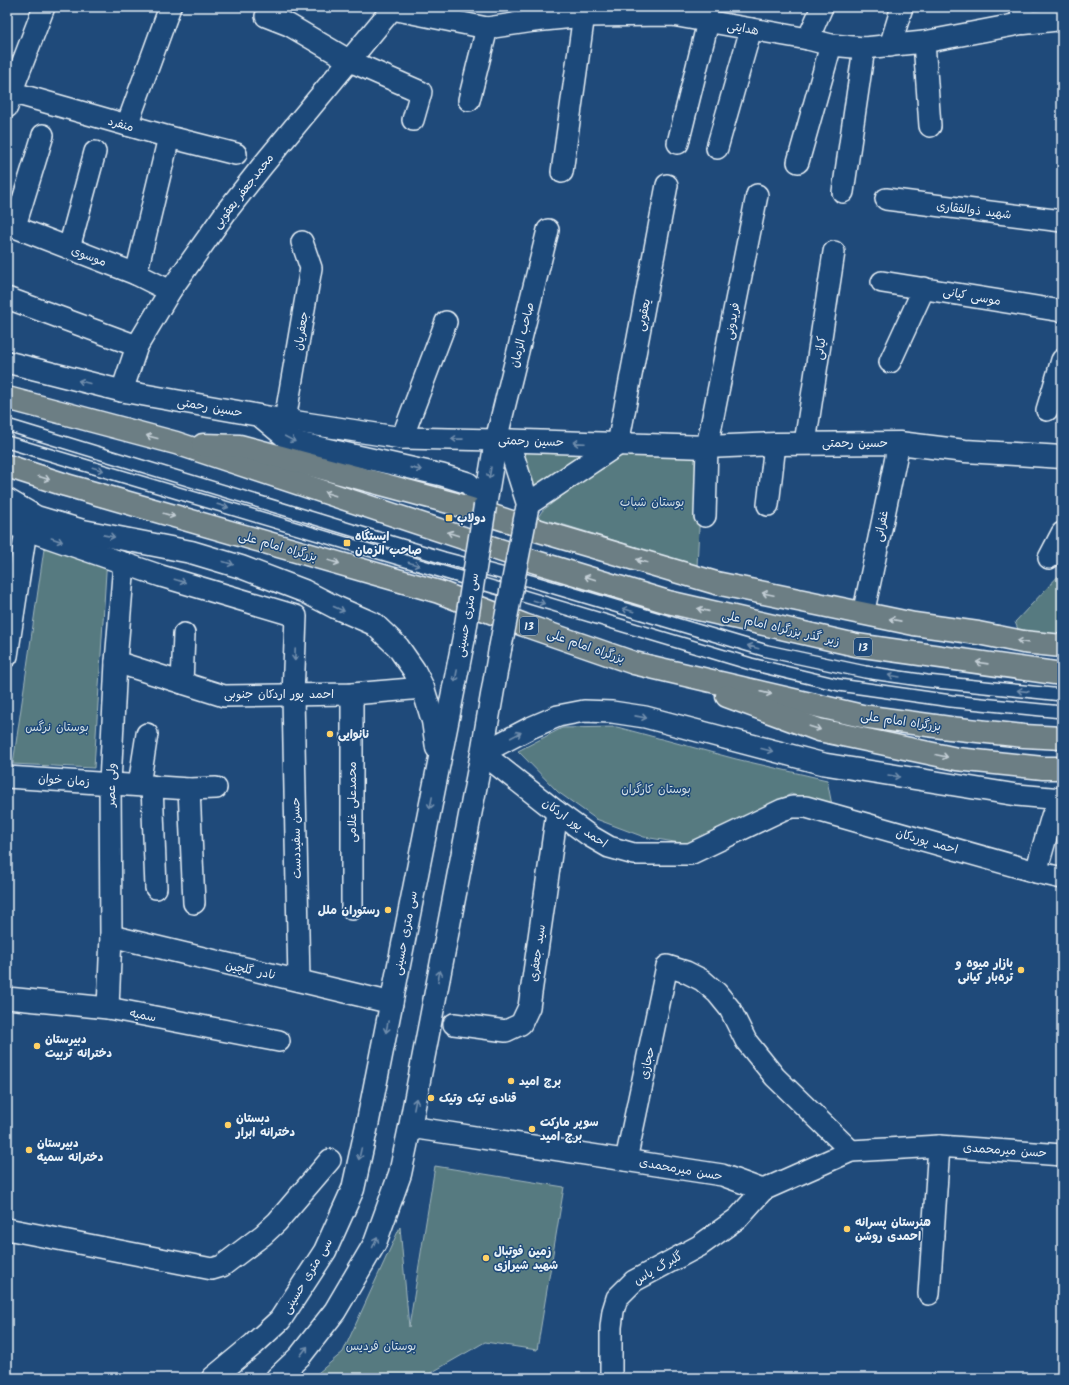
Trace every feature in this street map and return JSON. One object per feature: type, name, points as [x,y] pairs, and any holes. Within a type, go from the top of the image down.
[{"type":"highway","name":"13","points":[[7,398],[176,444]]},
{"type":"highway","name":"زیر گذر بزرگراه امام علی","points":[[176,444],[536,562],[668,602],[856,646],[1062,674]]},
{"type":"highway","points":[[176,444],[240,446],[452,503],[543,532],[716,583],[914,624],[978,633],[1023,642],[1062,646]]},
{"type":"highway","name":"بزرگراه امام علی","points":[[7,466],[66,485],[439,592],[524,625],[634,663],[862,716],[950,728],[1024,736],[1062,738]]},
{"type":"highway","points":[[634,663],[819,730],[958,759],[1043,768],[1062,768]]},
{"type":"main road","points":[[1023,15],[1062,18]]},
{"type":"main road","points":[[277,1378],[300,1356],[335,1311],[375,1243],[400,1174],[482,753],[527,509],[502,440]]},
{"type":"main road","name":"حسین رحمتی","points":[[502,440],[707,447],[805,443],[899,443],[965,451],[1062,457]]},
{"type":"main road","name":"سی متری حسینی","points":[[213,1378],[280,1320],[325,1251],[353,1189],[392,1003],[464,637],[485,504],[502,440]]},
{"type":"main road","points":[[527,509],[618,444]]},
{"type":"main road","points":[[7,500],[36,517],[77,529],[191,552],[241,567],[304,591],[335,608],[374,624],[398,647],[414,670],[423,688],[433,721],[439,764]]},
{"type":"street","points":[[8,97],[44,7]]},
{"type":"street","points":[[127,125],[170,7]]},
{"type":"street","points":[[808,39],[822,7]]},
{"type":"street","points":[[890,46],[902,7]]},
{"type":"street","name":"هدایتی","points":[[391,8],[487,28],[534,14],[673,11],[708,22],[808,39],[831,45],[864,48],[924,42],[1023,15]]},
{"type":"street","name":"محمدجعفر یعقوبی","points":[[122,391],[137,346],[170,291],[226,212],[263,165],[350,61],[391,8]]},
{"type":"street","points":[[562,172],[585,12]]},
{"type":"street","points":[[266,16],[289,26],[350,61],[421,92],[413,120]]},
{"type":"street","points":[[678,143],[708,22]]},
{"type":"street","points":[[469,100],[487,28]]},
{"type":"street","points":[[717,148],[751,29]]},
{"type":"street","points":[[924,42],[930,126]]},
{"type":"street","points":[[798,162],[831,45]]},
{"type":"street","points":[[843,192],[864,48]]},
{"type":"street","name":"منفرد","points":[[8,97],[127,125],[236,154]]},
{"type":"street","points":[[11,225],[43,135]]},
{"type":"street","points":[[136,274],[170,137]]},
{"type":"street","points":[[69,248],[95,152]]},
{"type":"street","name":"یعقوبی","points":[[618,444],[667,185]]},
{"type":"street","name":"فریدونی","points":[[705,516],[707,447],[757,194]]},
{"type":"street","name":"شهید ذوالفقاری","points":[[886,199],[1062,221]]},
{"type":"street","name":"موسوی","points":[[11,225],[136,274],[170,291]]},
{"type":"street","name":"صاحب الزمان","points":[[502,440],[548,230]]},
{"type":"street","name":"جعفریان","points":[[285,420],[311,268],[302,242]]},
{"type":"street","name":"کیانی","points":[[805,443],[834,252]]},
{"type":"street","name":"موسی کیانی","points":[[882,282],[1062,311]]},
{"type":"street","points":[[890,362],[924,288]]},
{"type":"street","points":[[7,298],[137,346]]},
{"type":"street","points":[[402,438],[446,322]]},
{"type":"street","points":[[1047,410],[1062,360]]},
{"type":"street","name":"حسین رحمتی","points":[[7,362],[122,391],[259,416],[402,438],[502,440]]},
{"type":"street","points":[[259,416],[290,441],[442,475],[468,483],[485,504]]},
{"type":"street","name":"غفرانی","points":[[864,610],[899,443]]},
{"type":"street","points":[[768,505],[775,444]]},
{"type":"street","points":[[7,656],[16,526],[124,563]]},
{"type":"street","points":[[1049,558],[1062,533]]},
{"type":"street","name":"حسن سفیددست","points":[[124,563],[161,576],[296,616],[294,696],[299,980]]},
{"type":"street","name":"ولی عصر","points":[[108,1008],[111,936],[110,783],[116,662],[124,563]]},
{"type":"street","points":[[182,683],[184,634]]},
{"type":"street","name":"احمد پور اردکان جنوبی","points":[[116,662],[224,696],[352,694],[423,688]]},
{"type":"street","name":"محمدعلی غلامی","points":[[352,694],[352,910]]},
{"type":"street","points":[[482,753],[530,728],[558,716],[584,711],[612,712],[645,717],[824,764],[1016,795],[1057,808],[1036,872]]},
{"type":"street","points":[[147,734],[146,786],[156,888]]},
{"type":"street","name":"احمد پور اردکان","points":[[482,753],[590,836],[609,847],[634,854],[690,854],[782,810],[792,807]]},
{"type":"street","name":"زمان خوان","points":[[7,777],[146,786],[216,788]]},
{"type":"street","points":[[189,788],[194,903]]},
{"type":"street","name":"احمد پوردکان","points":[[792,807],[806,807],[1062,878]]},
{"type":"street","name":"سید جعفری","points":[[454,1024],[506,1031],[520,1024],[529,1007],[557,812]]},
{"type":"street","name":"نادر گلچین","points":[[111,936],[392,1003]]},
{"type":"street","name":"حجازی","points":[[626,1160],[667,966],[686,972],[702,980],[717,992],[730,1009],[746,1041],[775,1077],[851,1151]]},
{"type":"street","name":"سمیه","points":[[7,998],[108,1008],[278,1041]]},
{"type":"street","name":"حسن میرمحمدی","points":[[410,1127],[722,1175],[763,1190],[851,1151],[939,1146],[1062,1155]]},
{"type":"street","points":[[928,1294],[939,1146]]},
{"type":"street","points":[[7,1229],[212,1269],[222,1266],[263,1235],[277,1222],[330,1160]]},
{"type":"street","name":"گلبرگ یاس","points":[[611,1378],[611,1327],[613,1311],[618,1298],[634,1281],[699,1246],[738,1218],[763,1190]]},
{"type":"lane","points":[[7,425],[444,558],[531,581],[767,650],[865,672],[927,681],[1062,695]]},
{"type":"lane","points":[[7,442],[751,664],[839,685],[951,701],[1062,712]]},
{"type":"green space","points":[[518,451],[591,451],[533,496]]},
{"type":"green space","name":"بوستان شباب","points":[[703,452],[697,566],[561,524],[537,519],[542,511],[617,454]]},
{"type":"green space","name":"بوستان نرگس","points":[[46,535],[107,556],[94,768],[13,764]]},
{"type":"green space","points":[[1062,572],[1062,645],[1024,644],[1015,622]]},
{"type":"green space","name":"بوستان کارگران","points":[[617,727],[736,759],[827,780],[832,805],[791,794],[693,845],[644,837],[596,819],[558,792],[518,751],[562,728]]},
{"type":"green space","name":"زمین فوتبال شهید شیرازی","points":[[435,1166],[564,1187],[537,1350],[485,1342],[422,1378],[312,1378],[343,1352],[400,1227],[409,1327]]},
{"type":"place","name":"دولاب","points":[[449,518]]},
{"type":"place","name":"ایستگاه صاحب الزمان","points":[[347,543]]},
{"type":"place","name":"نانوایی","points":[[330,734]]},
{"type":"place","name":"رستوران ملل","points":[[388,910]]},
{"type":"place","name":"بازار میوه و تره‌بار کیانی","points":[[1021,970]]},
{"type":"place","name":"دبیرستان دخترانه تربیت","points":[[37,1046]]},
{"type":"place","name":"برج امید","points":[[511,1081]]},
{"type":"place","name":"قنادی تیک وتیک","points":[[431,1098]]},
{"type":"place","name":"دبستان دخترانه ابرار","points":[[228,1125]]},
{"type":"place","name":"سوپر مارکت برج امید","points":[[532,1129]]},
{"type":"place","name":"دبیرستان دخترانه سمیه","points":[[29,1150]]},
{"type":"place","name":"هنرستان پسرانه احمدی روشن","points":[[847,1229]]},
{"type":"place","name":"زمین فوتبال شهید شیرازی","points":[[486,1258]]},
{"type":"park label","name":"بوستان فردیس","points":[[381,1346]]}]
